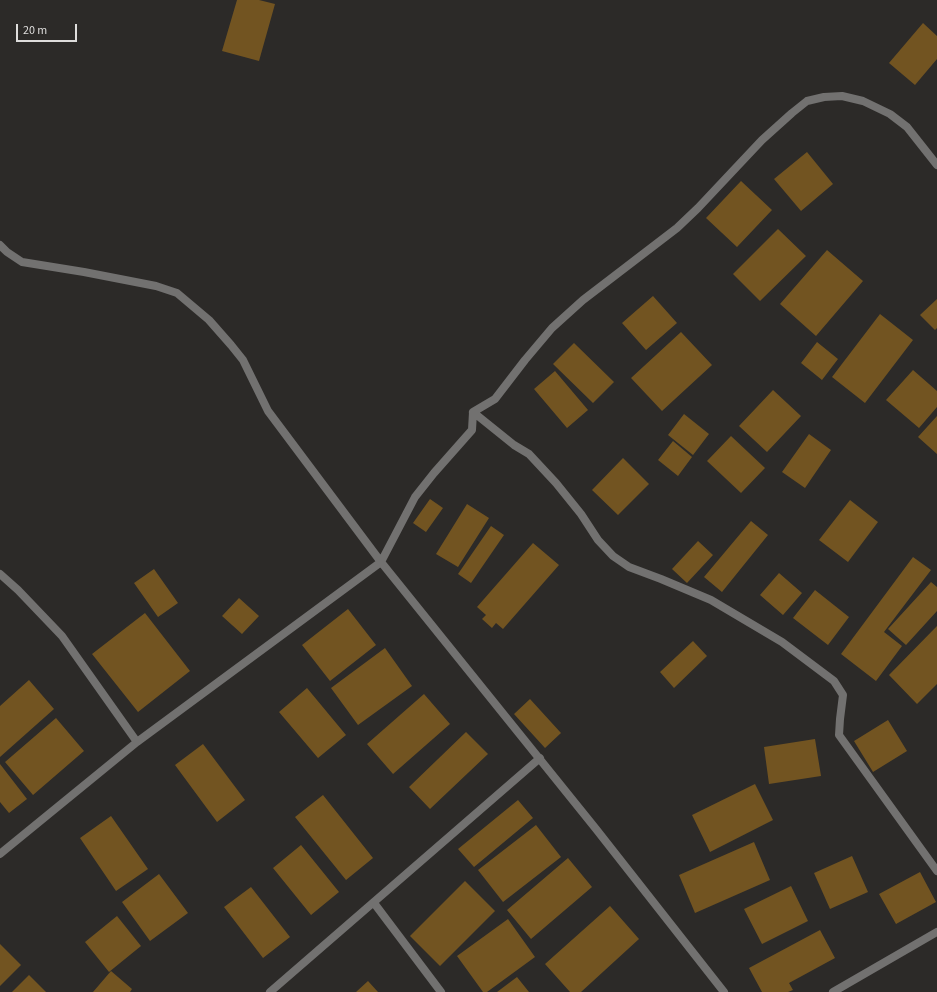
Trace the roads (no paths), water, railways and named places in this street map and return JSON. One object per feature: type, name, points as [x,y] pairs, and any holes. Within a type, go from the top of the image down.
[{"type":"street","points":[[473,412],[495,399],[552,328],[583,300],[677,228],[698,208],[762,140],[806,101],[824,97],[842,96],[863,101],[890,114],[907,128],[937,165]]},
{"type":"street","points":[[0,245],[7,252],[22,262],[156,286],[177,293],[209,320],[231,344],[243,360],[268,411],[381,562],[596,828],[724,992]]},
{"type":"street","points":[[0,854],[137,742],[381,562],[415,497],[472,430],[473,412]]},
{"type":"street","points":[[473,412],[514,445],[529,454],[582,514],[598,540],[613,556],[629,567],[711,600],[782,642],[834,681],[843,695],[839,735],[937,871]]},
{"type":"street","points":[[0,574],[18,590],[62,636],[137,742]]},
{"type":"street","points":[[270,992],[540,758]]},
{"type":"street","points":[[374,902],[441,992]]},
{"type":"street","points":[[833,992],[937,932]]}]
